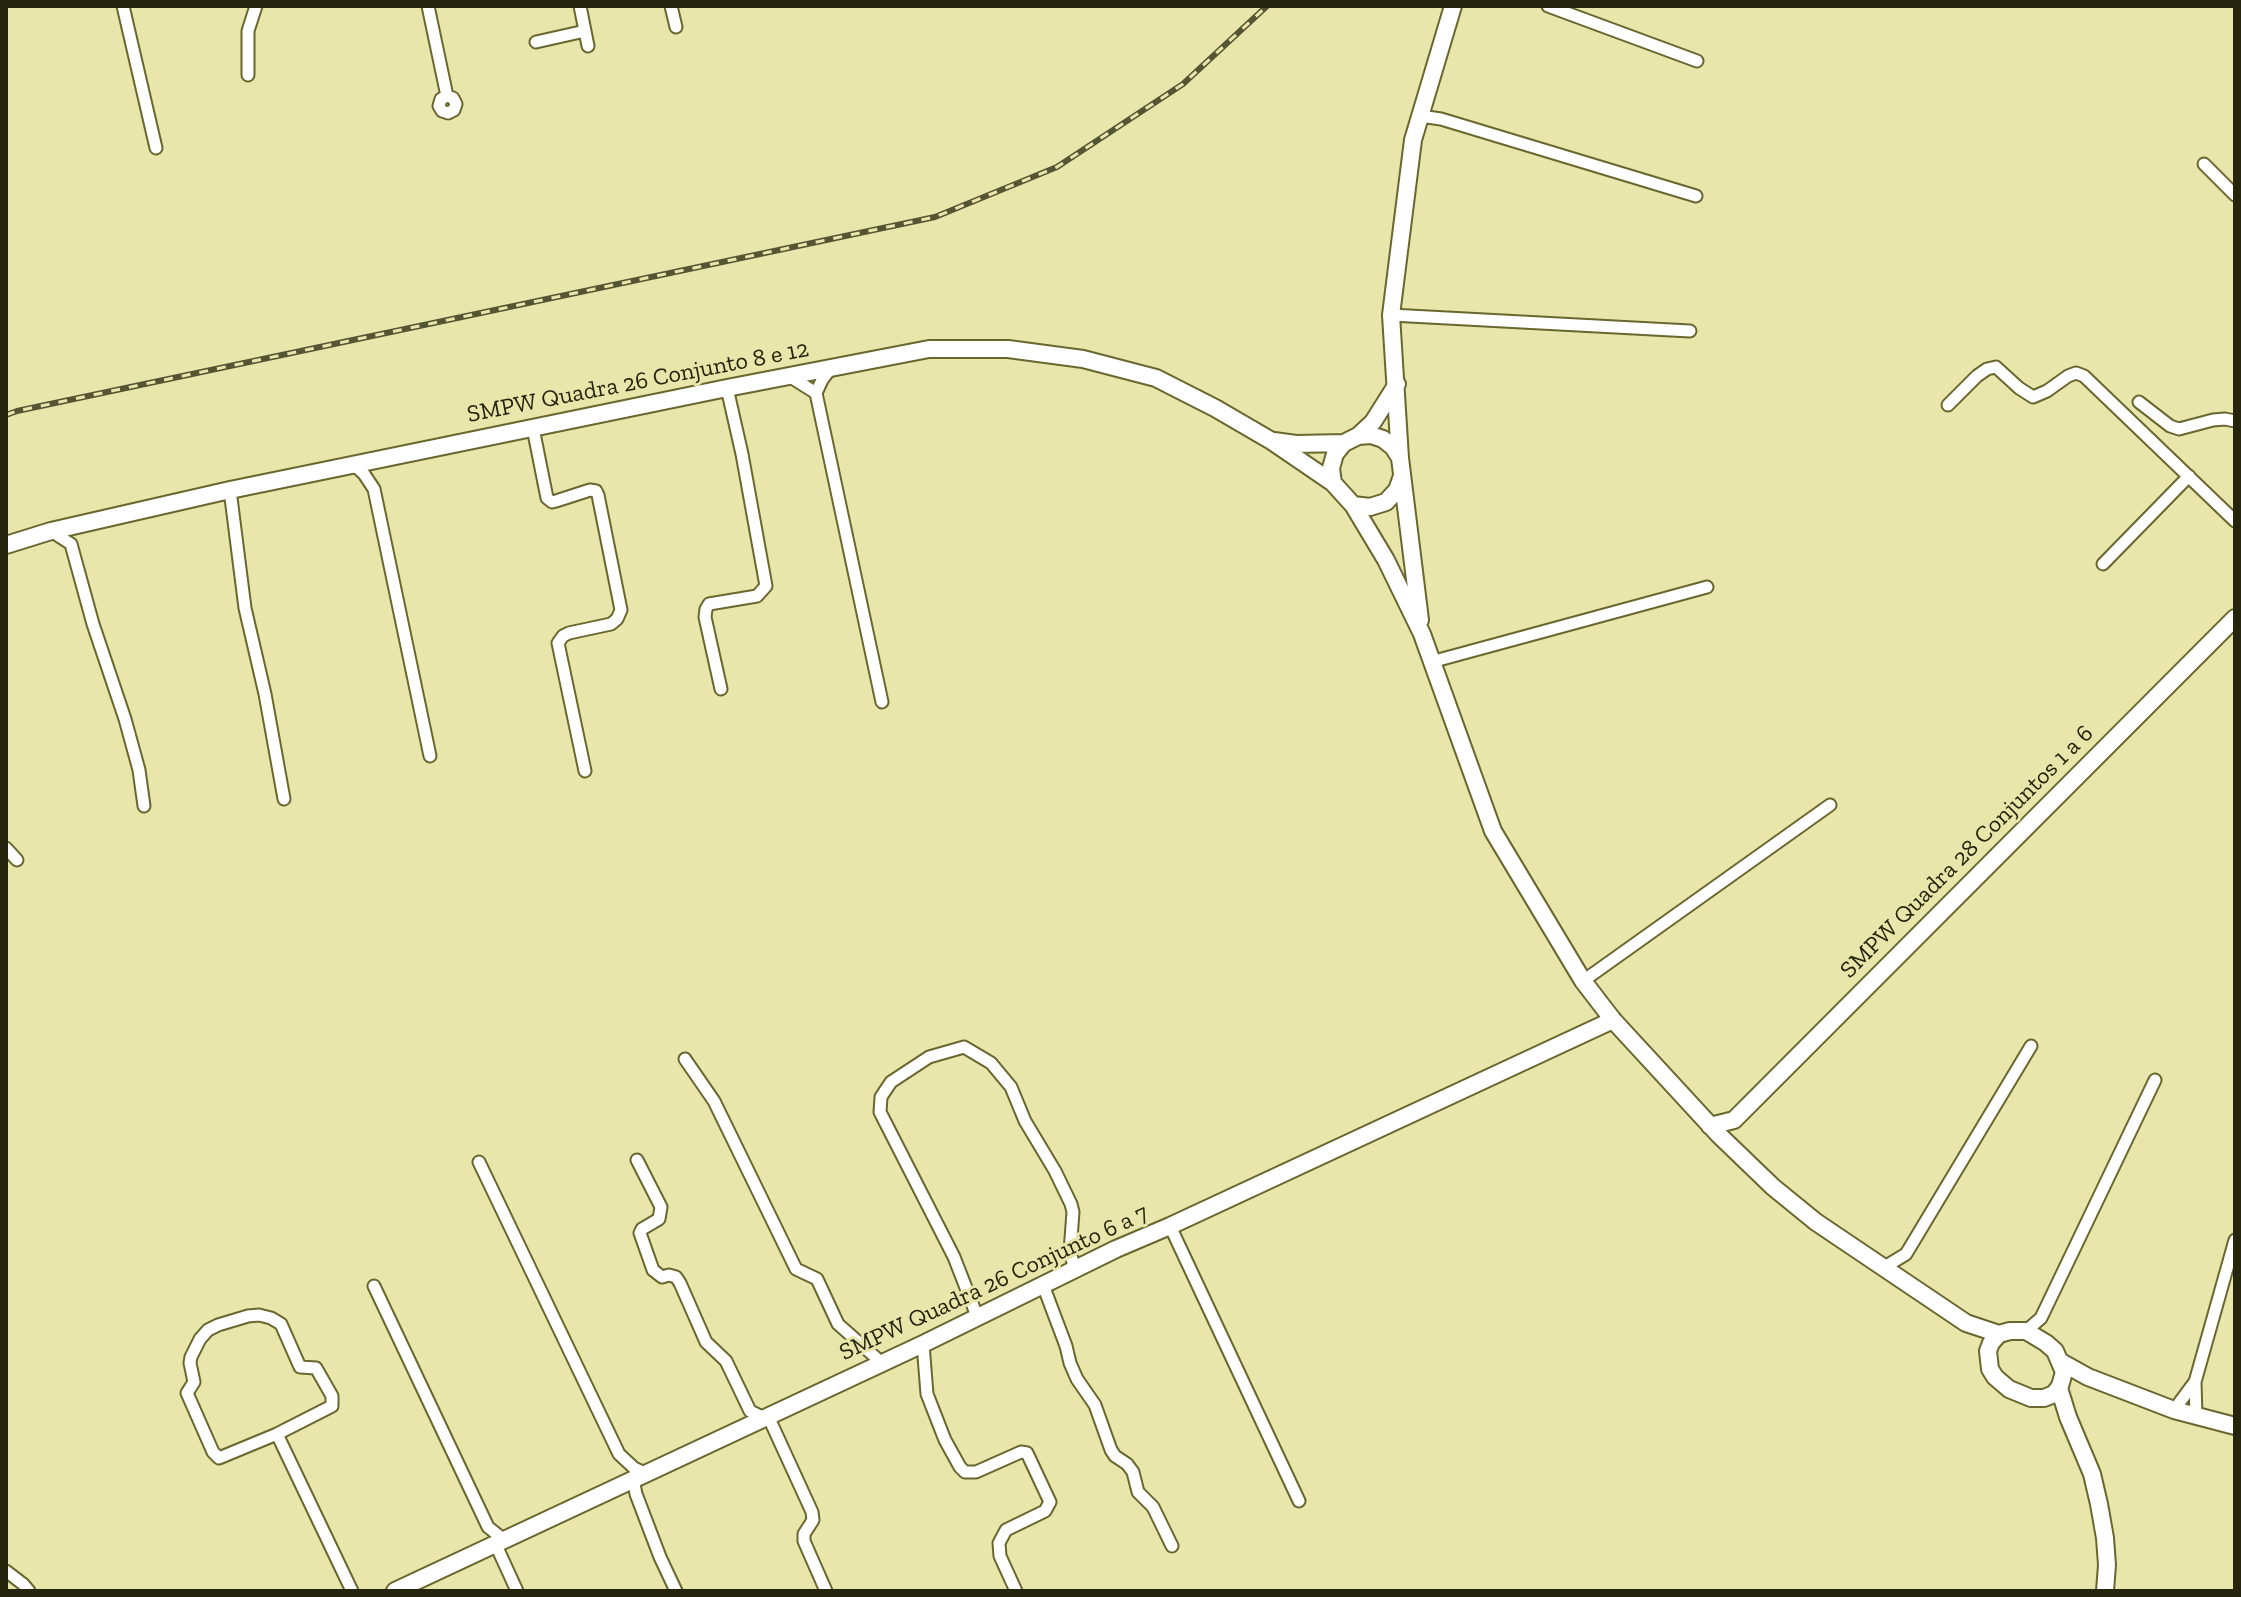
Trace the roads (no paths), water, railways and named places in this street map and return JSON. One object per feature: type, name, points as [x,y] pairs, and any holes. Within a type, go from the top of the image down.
[{"type":"street","points":[[123,6],[156,148]]},
{"type":"street","points":[[248,75],[248,31],[256,6]]},
{"type":"street","points":[[428,6],[447,96]]},
{"type":"street","points":[[580,6],[588,46]]},
{"type":"street","points":[[671,6],[676,27]]},
{"type":"street","points":[[1422,634],[1401,466],[1391,315],[1413,140],[1453,6]]},
{"type":"street","points":[[1548,6],[1697,61]]},
{"type":"street","points":[[536,42],[585,31]]},
{"type":"street","points":[[1420,116],[1441,119],[1696,196]]},
{"type":"street","points":[[2204,164],[2235,195]]},
{"type":"street","points":[[1391,315],[1690,331]]},
{"type":"street","name":"SMPW Quadra 26 Conjunto 8 e 12","points":[[6,545],[51,531],[230,490],[929,349],[1008,349],[1083,359],[1156,378],[1270,440],[1333,483]]},
{"type":"street","points":[[832,367],[816,393],[882,702]]},
{"type":"street","points":[[1948,405],[1977,376],[1996,367],[2033,397],[2038,397],[2068,376],[2076,373],[2084,376],[2235,521]]},
{"type":"street","points":[[789,376],[816,393]]},
{"type":"street","points":[[1397,384],[1373,422],[1335,454],[1331,468],[1333,483],[1353,505],[1386,560],[1422,634],[1493,831],[1583,981],[1613,1020],[1710,1126],[1794,1205],[1966,1323],[1999,1334]]},
{"type":"street","points":[[721,689],[705,617],[706,609],[709,604],[757,596],[766,586],[727,388]]},
{"type":"street","points":[[2139,402],[2170,426],[2179,429],[2213,420],[2235,421]]},
{"type":"street","points":[[533,428],[547,498],[552,502],[590,490],[598,495],[621,610],[611,624],[569,633],[558,643],[585,771]]},
{"type":"street","points":[[1351,439],[1371,435],[1383,439],[1393,447],[1401,466],[1397,490],[1386,502],[1370,507],[1353,505]]},
{"type":"street","name":"SMPW Quadra 26 Conjunto 8 e 12","points":[[1270,440],[1296,444],[1351,439]]},
{"type":"street","points":[[374,489],[380,469],[390,458]]},
{"type":"street","points":[[354,465],[374,489],[430,756]]},
{"type":"street","points":[[2103,564],[2189,476]]},
{"type":"street","points":[[230,490],[245,608],[284,799]]},
{"type":"street","points":[[71,544],[83,524]]},
{"type":"street","points":[[51,531],[71,544],[93,624],[125,719],[139,770],[144,806]]},
{"type":"street","points":[[1431,662],[1707,587]]},
{"type":"street","name":"SMPW Quadra 28 Conjuntos 1 a 6","points":[[1734,1120],[2235,618]]},
{"type":"street","points":[[1583,981],[1830,805]]},
{"type":"street","points":[[6,848],[17,860]]},
{"type":"street","name":"SMPW Quadra 26 Conjunto 6 a 7","points":[[395,1591],[415,1587],[495,1543],[757,1418],[923,1344],[1043,1285],[1613,1020]]},
{"type":"street","points":[[1883,1268],[1906,1254],[2031,1046]]},
{"type":"street","points":[[977,1316],[954,1257],[880,1112],[881,1097],[891,1082],[929,1057],[964,1047],[991,1063],[1011,1087],[1025,1121],[1071,1204],[1070,1252],[1075,1270]]},
{"type":"street","points":[[685,1059],[714,1101],[796,1269],[817,1279],[838,1324],[882,1363]]},
{"type":"street","points":[[2026,1331],[2041,1318],[2155,1080]]},
{"type":"street","points":[[1710,1126],[1734,1120],[1731,1146]]},
{"type":"street","points":[[637,1160],[661,1207],[659,1219],[640,1233],[653,1270],[662,1277],[676,1277],[680,1283],[706,1342],[726,1361],[812,1512],[813,1520],[804,1534],[804,1541],[826,1591]]},
{"type":"street","points":[[479,1162],[619,1454],[639,1476],[636,1494],[676,1591]]},
{"type":"street","points":[[1170,1226],[1299,1501]]},
{"type":"street","points":[[2196,1416],[2195,1382],[2235,1240]]},
{"type":"street","points":[[1905,1283],[1906,1254]]},
{"type":"street","points":[[1043,1285],[1070,1363],[1095,1405],[1111,1450],[1133,1472],[1138,1492],[1153,1507],[1172,1546]]},
{"type":"street","points":[[374,1286],[517,1591]]},
{"type":"street","points":[[248,1316],[271,1318],[281,1324],[300,1367],[316,1368],[332,1396],[332,1406],[277,1434],[219,1458],[213,1452],[187,1393],[194,1382],[191,1357],[208,1330],[248,1316]]},
{"type":"street","points":[[2041,1318],[2042,1339]]},
{"type":"street","points":[[1966,1323],[1988,1351]]},
{"type":"street","points":[[2026,1331],[2042,1339],[2055,1351],[2064,1372],[2054,1394],[2044,1398],[2021,1395],[2002,1384],[1990,1369],[1988,1351],[1999,1334],[2026,1331]]},
{"type":"street","points":[[923,1344],[927,1394],[932,1412],[960,1467],[965,1472],[976,1472],[1021,1452],[1027,1453],[1050,1502],[1045,1511],[1006,1530],[1002,1535],[1000,1556],[1016,1591]]},
{"type":"street","points":[[2061,1362],[2088,1377],[2174,1410],[2235,1426]]},
{"type":"street","points":[[2061,1384],[2088,1377]]},
{"type":"street","points":[[2174,1410],[2195,1382]]},
{"type":"street","points":[[2061,1384],[2068,1417],[2092,1474],[2099,1504],[2107,1565],[2105,1591]]},
{"type":"street","points":[[2044,1398],[2068,1417]]},
{"type":"street","points":[[277,1434],[352,1591]]},
{"type":"street","points":[[6,1571],[29,1591]]},
{"type":"railway","points":[[6,415],[935,217],[1057,167],[1183,84],[1267,6]]}]
